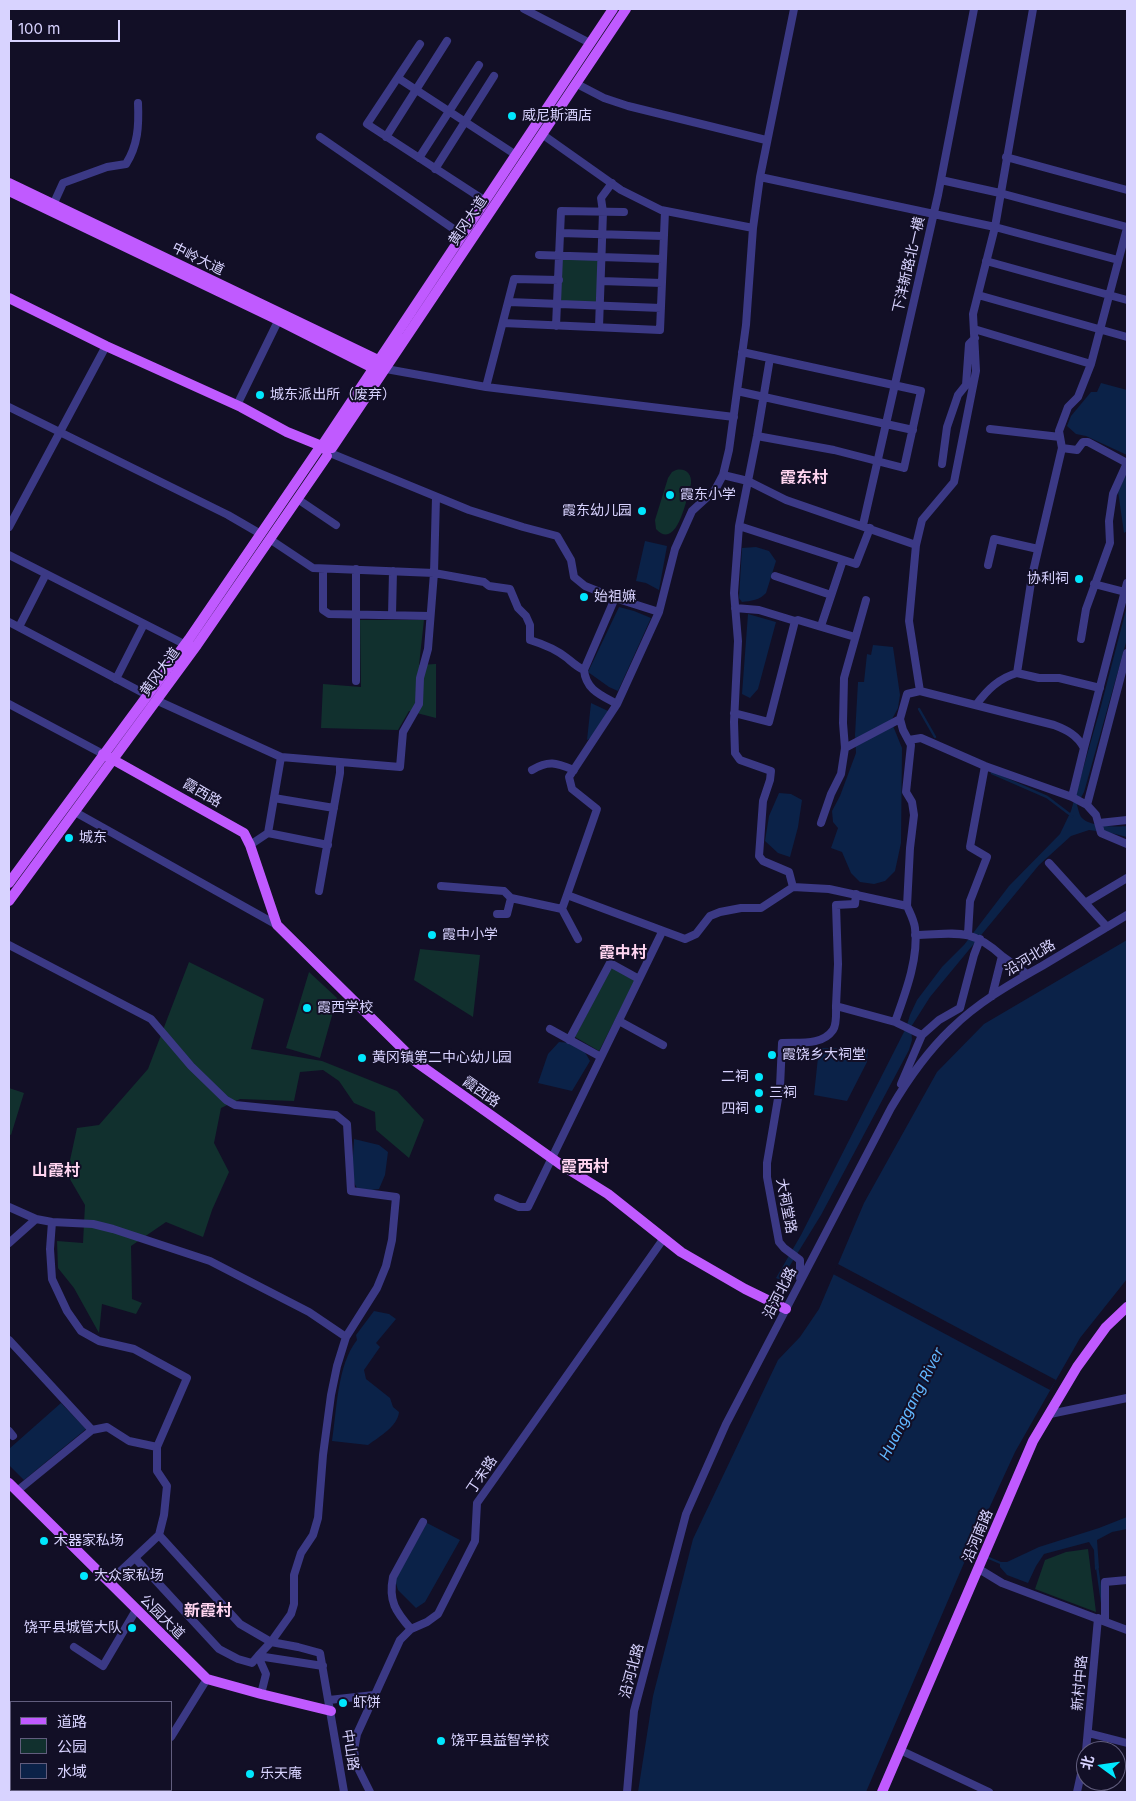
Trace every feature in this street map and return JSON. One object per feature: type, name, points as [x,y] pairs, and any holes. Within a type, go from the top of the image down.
[{"type":"main road","name":"黄冈大道","points":[[9,901],[197,645],[613,9]]},
{"type":"main road","name":"黄冈大道","points":[[9,883],[326,450],[626,9]]},
{"type":"main road","name":"中岭大道","points":[[9,183],[373,363]]},
{"type":"main road","name":"中岭大道","points":[[9,191],[280,317]]},
{"type":"main road","points":[[9,298],[106,346],[236,405],[286,432],[319,445],[326,450]]},
{"type":"main road","name":"霞西路","points":[[104,754],[244,833],[250,845],[277,925],[416,1062],[552,1159],[608,1194],[689,1257],[786,1309]]},
{"type":"main road","name":"沿河南路","points":[[882,1792],[1033,1441],[1077,1367],[1106,1327],[1127,1307]]},
{"type":"main road","name":"公园大道","points":[[9,1483],[207,1679],[330,1711]]},
{"type":"street","points":[[524,9],[586,41]]},
{"type":"street","points":[[578,939],[562,909],[597,809],[572,789],[569,777],[617,704],[659,612],[675,549],[692,510],[715,490],[723,474],[729,450],[746,325],[753,228],[760,177],[794,9]]},
{"type":"street","name":"下洋新路北一横","points":[[843,560],[856,564],[858,562],[878,461],[934,214],[974,9]]},
{"type":"street","points":[[920,691],[909,621],[916,545],[922,520],[954,482],[976,371],[973,314],[995,227],[1033,9]]},
{"type":"street","points":[[386,137],[447,41]]},
{"type":"street","points":[[420,44],[367,124],[481,198]]},
{"type":"street","points":[[419,158],[479,65]]},
{"type":"street","points":[[435,169],[494,76]]},
{"type":"street","points":[[398,78],[513,153]]},
{"type":"street","points":[[576,84],[604,98],[628,106],[766,140]]},
{"type":"street","points":[[53,204],[63,184],[107,167],[126,164],[133,153],[139,128],[138,103]]},
{"type":"street","points":[[320,137],[458,232]]},
{"type":"street","points":[[546,137],[621,190],[665,211],[753,228]]},
{"type":"street","points":[[1006,157],[1127,190]]},
{"type":"street","points":[[760,177],[995,227],[1118,260]]},
{"type":"street","points":[[941,180],[1000,193],[1127,228],[1090,364],[1078,397],[1068,407],[1059,431],[1062,448],[1032,576],[1017,673]]},
{"type":"street","points":[[599,327],[602,198],[612,183]]},
{"type":"street","points":[[556,326],[561,211],[624,212]]},
{"type":"street","points":[[503,323],[660,330],[665,211]]},
{"type":"street","points":[[560,233],[664,236]]},
{"type":"street","points":[[539,255],[662,259]]},
{"type":"street","points":[[986,261],[1127,300]]},
{"type":"street","points":[[486,387],[514,279],[559,280]]},
{"type":"street","points":[[601,281],[662,283]]},
{"type":"street","points":[[978,295],[1127,337]]},
{"type":"street","points":[[509,302],[661,308]]},
{"type":"street","points":[[236,405],[280,317]]},
{"type":"street","points":[[974,329],[1090,364]]},
{"type":"street","points":[[942,464],[948,427],[958,395],[966,385],[969,344],[975,338]]},
{"type":"street","points":[[9,527],[106,346]]},
{"type":"street","points":[[742,352],[921,391],[904,468],[834,450],[757,436]]},
{"type":"street","points":[[770,358],[739,526],[734,594],[738,640],[734,713],[735,754],[740,760],[771,771],[770,780],[762,801],[759,856],[763,861],[789,872],[793,887]]},
{"type":"street","points":[[386,369],[486,387],[734,417]]},
{"type":"street","points":[[737,391],[913,430]]},
{"type":"street","points":[[9,407],[228,515],[259,533]]},
{"type":"street","points":[[990,429],[1060,437]]},
{"type":"street","points":[[1062,448],[1077,450],[1083,442],[1088,442],[1127,463],[1113,494],[1109,521],[1110,543],[1086,609],[1081,639]]},
{"type":"street","points":[[326,450],[469,510],[557,536],[571,560],[574,578],[585,586],[659,612]]},
{"type":"street","points":[[723,474],[748,481],[786,500],[916,545]]},
{"type":"street","points":[[158,701],[281,757],[400,767],[403,732],[419,704],[420,678],[428,650],[434,573],[436,497]]},
{"type":"street","points":[[299,500],[336,525]]},
{"type":"street","points":[[739,526],[843,560],[821,626]]},
{"type":"street","points":[[988,565],[994,539],[1038,549]]},
{"type":"street","points":[[271,540],[314,568],[434,573],[510,589],[518,608],[526,616],[530,625],[530,640],[567,658],[574,665],[584,670]]},
{"type":"street","points":[[9,556],[194,650]]},
{"type":"street","points":[[323,569],[323,610],[329,614],[430,616]]},
{"type":"street","points":[[356,569],[356,681]]},
{"type":"street","points":[[392,615],[393,571]]},
{"type":"street","points":[[19,627],[46,574]]},
{"type":"street","points":[[775,576],[831,595]]},
{"type":"street","points":[[1072,797],[1127,583]]},
{"type":"street","points":[[1094,584],[1125,592]]},
{"type":"street","points":[[615,598],[584,670],[585,678],[590,688],[617,704]]},
{"type":"street","points":[[821,823],[831,794],[841,774],[844,748],[842,723],[844,678],[866,600]]},
{"type":"street","points":[[736,608],[759,610],[795,621],[798,620],[821,626],[855,638]]},
{"type":"street","points":[[734,713],[769,722],[795,621]]},
{"type":"street","points":[[9,622],[146,695]]},
{"type":"street","points":[[116,679],[144,624]]},
{"type":"street","points":[[1087,805],[1127,653]]},
{"type":"street","points":[[976,705],[986,692],[999,681],[1006,676],[1017,673],[1039,678],[1059,678],[1100,688]]},
{"type":"street","points":[[895,1022],[908,984],[913,960],[915,935],[915,926],[907,906],[914,815],[912,802],[906,792],[911,745],[903,730],[900,719],[907,694],[920,691],[1068,730],[1084,748]]},
{"type":"street","points":[[9,704],[104,754]]},
{"type":"street","points":[[844,748],[900,719]]},
{"type":"street","points":[[909,740],[921,738],[985,766],[1072,797],[1087,805],[1096,815],[1101,833],[1127,844]]},
{"type":"street","points":[[250,845],[268,832],[281,757]]},
{"type":"street","points":[[319,891],[340,762]]},
{"type":"street","points":[[532,770],[542,764],[550,763],[563,765],[574,770]]},
{"type":"street","points":[[969,935],[970,900],[987,857],[970,847],[985,766]]},
{"type":"street","points":[[274,798],[334,808]]},
{"type":"street","points":[[75,812],[277,925]]},
{"type":"street","points":[[1099,823],[1127,820]]},
{"type":"street","points":[[268,832],[328,845]]},
{"type":"street","points":[[1049,863],[1106,927]]},
{"type":"street","points":[[1084,902],[1127,878]]},
{"type":"street","points":[[442,886],[504,891],[511,898],[562,909]]},
{"type":"street","points":[[567,895],[685,939],[696,934],[710,916],[724,911],[761,908],[793,887],[821,888],[907,906]]},
{"type":"street","points":[[856,894],[855,904],[836,905],[838,964],[836,1006],[895,1022],[922,1035]]},
{"type":"street","points":[[497,914],[507,914],[511,898]]},
{"type":"street","name":"沿河北路","points":[[628,1792],[634,1711],[686,1514],[726,1424],[891,1108],[910,1078],[951,1028],[992,996],[1127,915]]},
{"type":"street","points":[[498,1198],[519,1207],[528,1207],[662,932]]},
{"type":"street","points":[[915,935],[969,935],[980,938],[1027,974]]},
{"type":"street","points":[[891,1108],[922,1035],[939,1020],[960,1008],[980,938]]},
{"type":"street","points":[[9,945],[151,1019],[191,1066],[219,1093],[236,1105],[336,1115],[347,1124],[351,1191],[396,1197],[392,1240],[386,1266],[377,1288],[346,1338],[337,1366],[323,1455],[318,1518],[313,1535],[301,1554],[294,1575],[294,1604],[291,1614],[271,1642],[252,1663],[238,1659],[219,1648],[135,1558]]},
{"type":"street","points":[[992,996],[1002,956]]},
{"type":"street","points":[[569,1040],[610,963],[639,979]]},
{"type":"street","name":"大祠堂路","points":[[800,1280],[800,1260],[779,1242],[767,1176],[780,1087],[782,1043],[816,1042],[824,1038],[833,1030],[836,1006]]},
{"type":"street","points":[[618,1022],[663,1045]]},
{"type":"street","points":[[550,1030],[601,1057]]},
{"type":"street","points":[[9,1207],[52,1222],[93,1224],[113,1229],[210,1261],[309,1312],[346,1338]]},
{"type":"street","points":[[9,1243],[36,1218]]},
{"type":"street","points":[[52,1222],[50,1249],[52,1279],[67,1311],[81,1331],[98,1341],[134,1349],[187,1378],[157,1447],[157,1471],[167,1486],[164,1515],[159,1535],[109,1582]]},
{"type":"street","name":"丁未路","points":[[370,1792],[356,1764],[354,1750],[357,1734],[400,1640],[411,1629],[427,1622],[438,1614],[475,1541],[477,1503],[664,1238]]},
{"type":"street","points":[[9,1340],[92,1430]]},
{"type":"street","points":[[1050,1414],[1127,1398]]},
{"type":"street","points":[[17,1491],[92,1430],[107,1427],[129,1441],[157,1447]]},
{"type":"street","points":[[411,1629],[396,1611],[392,1598],[392,1577],[424,1522]]},
{"type":"street","points":[[159,1535],[240,1624],[271,1642]]},
{"type":"street","points":[[979,1569],[1002,1583],[1127,1630]]},
{"type":"street","name":"新村中路","points":[[1087,1741],[1105,1582],[1127,1580]]},
{"type":"street","points":[[74,1647],[103,1666],[136,1610]]},
{"type":"street","name":"中山路","points":[[271,1642],[320,1653],[344,1792]]},
{"type":"street","points":[[258,1656],[323,1666]]},
{"type":"street","points":[[258,1656],[266,1674],[260,1694]]},
{"type":"street","points":[[172,1735],[207,1679]]},
{"type":"street","points":[[329,1700],[374,1695]]},
{"type":"street","points":[[1088,1733],[1127,1744]]},
{"type":"street","points":[[900,1750],[989,1792]]},
{"type":"green space","points":[[559,256],[602,257],[600,305],[557,304]]},
{"type":"green space","points":[[676,470],[688,472],[691,484],[680,520],[670,534],[663,534],[656,529],[655,520],[668,478]]},
{"type":"green space","points":[[360,620],[424,620],[419,665],[436,664],[436,718],[409,711],[398,730],[321,728],[323,684],[361,687]]},
{"type":"green space","points":[[420,949],[480,955],[473,1017],[414,980]]},
{"type":"green space","points":[[189,962],[264,999],[251,1049],[322,1061],[397,1091],[424,1120],[409,1158],[376,1130],[375,1112],[354,1103],[339,1081],[323,1070],[300,1072],[294,1101],[240,1099],[221,1108],[214,1143],[229,1172],[212,1210],[203,1237],[166,1222],[131,1246],[132,1299],[142,1303],[136,1314],[102,1304],[99,1333],[74,1288],[58,1268],[57,1241],[83,1243],[85,1205],[67,1174],[77,1128],[99,1125],[148,1069]]},
{"type":"green space","points":[[611,967],[636,979],[599,1051],[575,1037]]},
{"type":"green space","points":[[309,972],[337,998],[320,1058],[286,1048]]},
{"type":"green space","points":[[9,1088],[24,1093],[11,1135],[9,1134]]},
{"type":"green space","points":[[1088,1549],[1096,1612],[1035,1589],[1045,1560],[1066,1552]]},
{"type":"water","points":[[1101,383],[1127,390],[1127,455],[1086,436],[1076,434],[1067,426],[1071,416],[1091,392],[1097,392]]},
{"type":"water","points":[[1127,473],[1127,531],[1124,533],[1118,491]]},
{"type":"water","points":[[645,541],[667,546],[659,590],[646,583],[636,581]]},
{"type":"water","points":[[756,547],[769,551],[776,561],[766,593],[758,599],[742,602],[739,598],[742,548]]},
{"type":"water","points":[[1127,606],[1127,639],[1084,792],[1077,805],[1081,817],[1090,823],[1096,825],[1127,826],[1127,837],[1089,830],[1071,836],[1039,865],[930,997],[911,1027],[912,1040],[909,1050],[821,1215],[781,1280],[776,1278],[801,1235],[906,1028],[917,1000],[942,967],[964,945],[1009,886],[1060,834],[1071,811]]},
{"type":"water","points":[[619,607],[651,618],[618,691],[588,672]]},
{"type":"water","points":[[748,614],[776,622],[758,689],[750,698],[742,694]]},
{"type":"water","points":[[873,645],[893,647],[900,695],[898,708],[891,721],[902,748],[901,843],[895,871],[885,881],[874,884],[860,882],[851,873],[842,852],[831,848],[838,828],[833,822],[832,811],[840,796],[856,753],[855,735],[858,682],[864,682],[867,654],[871,655]]},
{"type":"water","points":[[591,703],[608,711],[594,736],[587,740]]},
{"type":"water","points":[[779,793],[791,794],[802,800],[798,827],[790,857],[778,853],[765,841],[769,816]]},
{"type":"water","name":"Huanggang River","points":[[1127,940],[1127,1279],[1080,1338],[1015,1452],[964,1563],[866,1792],[638,1792],[653,1696],[693,1539],[778,1360],[800,1337],[819,1309],[864,1203],[937,1072],[984,1024]]},
{"type":"water","points":[[559,1042],[578,1046],[584,1051],[590,1061],[572,1091],[538,1083],[548,1054]]},
{"type":"water","points":[[819,1048],[868,1049],[867,1062],[847,1101],[814,1095]]},
{"type":"water","points":[[354,1139],[379,1145],[388,1152],[385,1175],[379,1189],[358,1189],[355,1185],[353,1172]]},
{"type":"water","points":[[374,1311],[389,1314],[396,1319],[376,1343],[380,1347],[364,1370],[366,1379],[390,1398],[393,1407],[399,1412],[398,1417],[387,1431],[368,1445],[332,1441],[339,1388],[345,1362],[357,1340],[356,1335]]},
{"type":"water","points":[[61,1403],[86,1429],[24,1480],[9,1465],[9,1449]]},
{"type":"water","points":[[1127,1517],[1127,1529],[1112,1532],[1097,1540],[1099,1568],[1095,1570],[1094,1550],[1089,1542],[1044,1554],[1028,1583],[1007,1575],[1000,1567],[1000,1564],[986,1558],[987,1556],[1001,1562],[1007,1562],[1039,1547]]},
{"type":"water","points":[[427,1523],[460,1540],[425,1602],[416,1608],[398,1590],[395,1580]]},
{"type":"pier","points":[[838,1264],[1056,1380],[1050,1390],[833,1274]]},
{"type":"waterway","points":[[919,709],[935,737]]},
{"type":"waterway","points":[[992,773],[1047,797],[1072,816]]},
{"type":"waterway","points":[[1097,1566],[1102,1602]]},
{"type":"place","name":"威尼斯酒店","points":[[512,116]]},
{"type":"place","name":"城东派出所（废弃）","points":[[260,395]]},
{"type":"place","name":"霞东小学","points":[[670,495]]},
{"type":"place","name":"霞东幼儿园","points":[[642,511]]},
{"type":"place","name":"协利祠","points":[[1079,579]]},
{"type":"place","name":"始祖嫲","points":[[584,597]]},
{"type":"place","name":"城东","points":[[69,838]]},
{"type":"place","name":"霞中小学","points":[[432,935]]},
{"type":"place","name":"霞西学校","points":[[307,1008]]},
{"type":"place","name":"霞饶乡大祠堂","points":[[772,1055]]},
{"type":"place","name":"黄冈镇第二中心幼儿园","points":[[362,1058]]},
{"type":"place","name":"二祠","points":[[759,1077]]},
{"type":"place","name":"三祠","points":[[759,1093]]},
{"type":"place","name":"四祠","points":[[759,1109]]},
{"type":"place","name":"木器家私场","points":[[44,1541]]},
{"type":"place","name":"大众家私场","points":[[84,1576]]},
{"type":"place","name":"饶平县城管大队","points":[[132,1628]]},
{"type":"place","name":"虾饼","points":[[343,1703]]},
{"type":"place","name":"饶平县益智学校","points":[[441,1741]]},
{"type":"place","name":"乐天庵","points":[[250,1774]]},
{"type":"district","name":"霞东村","points":[[804,478]]},
{"type":"district","name":"霞中村","points":[[623,953]]},
{"type":"district","name":"霞西村","points":[[585,1167]]},
{"type":"district","name":"山霞村","points":[[56,1171]]},
{"type":"district","name":"新霞村","points":[[208,1611]]}]
